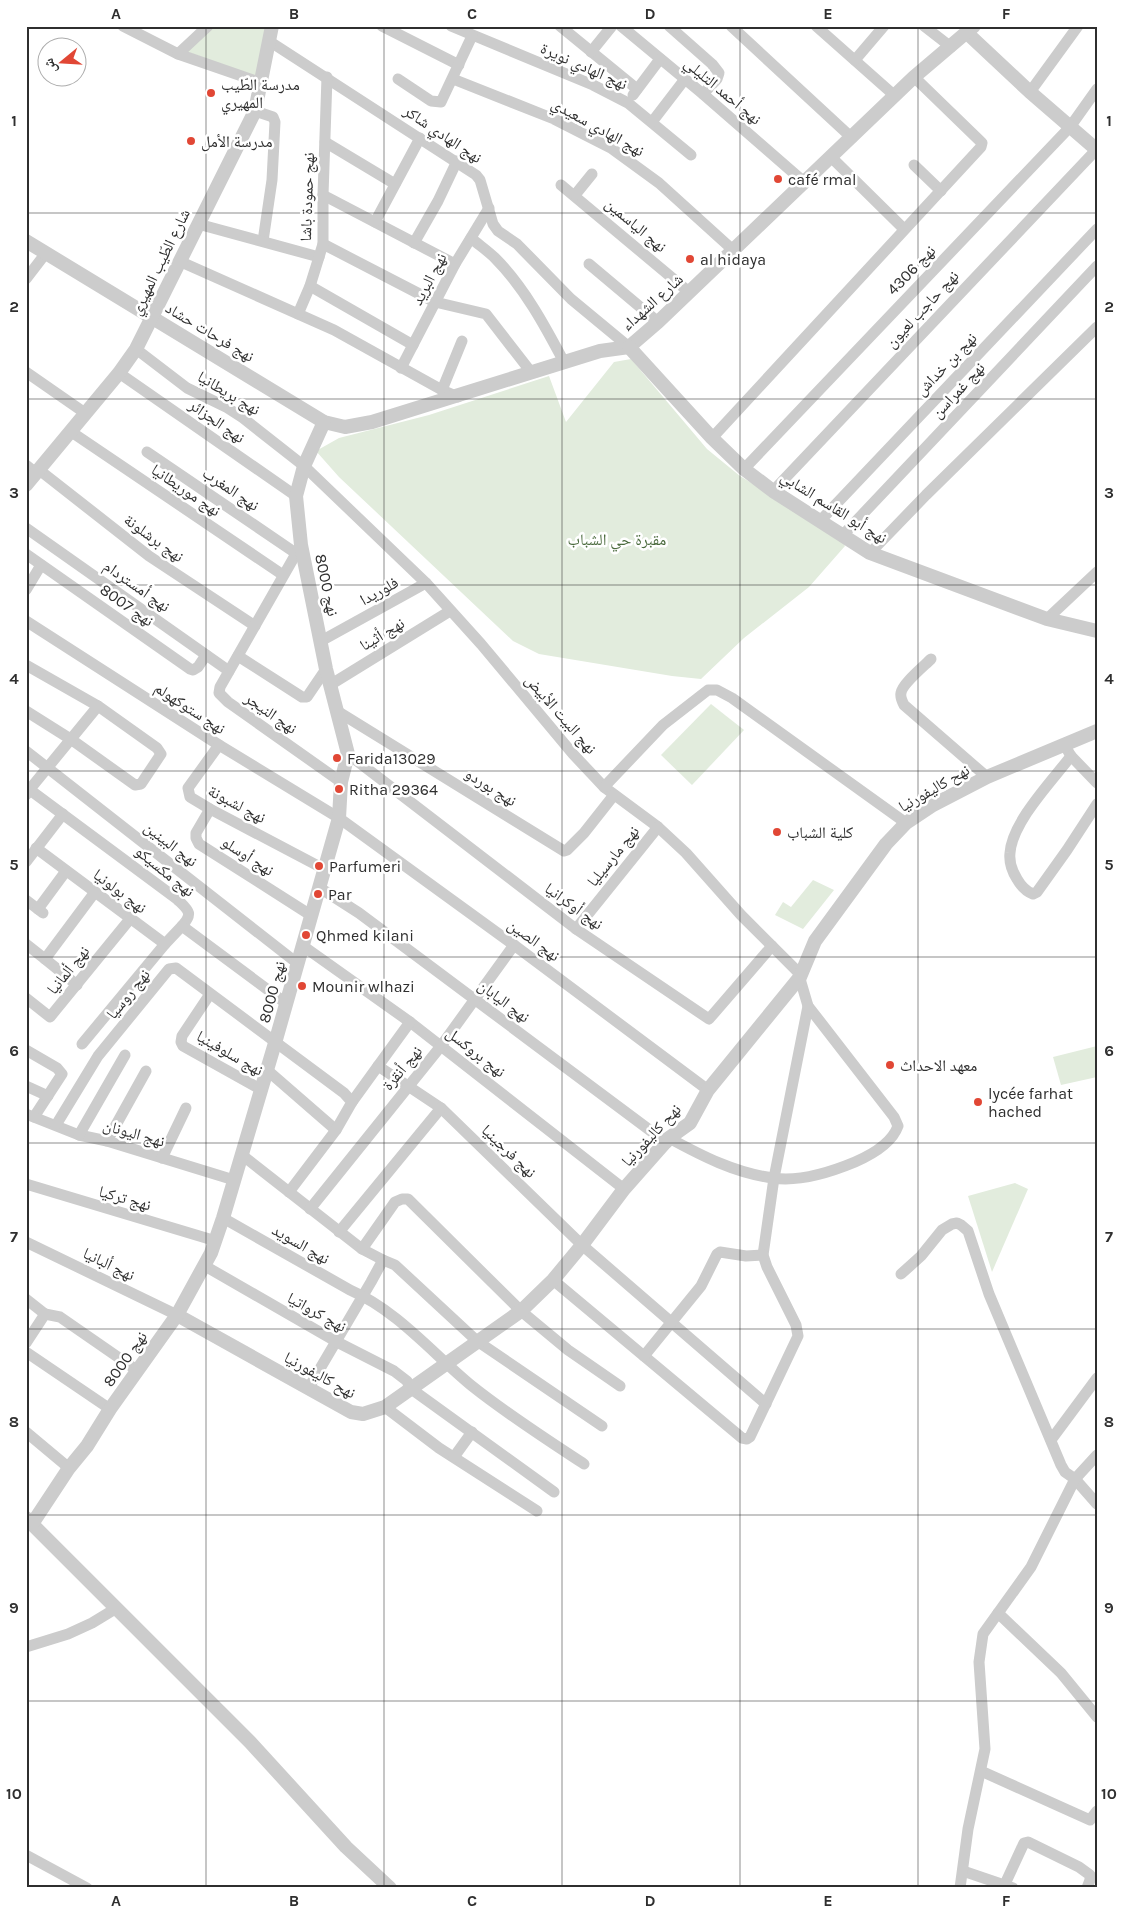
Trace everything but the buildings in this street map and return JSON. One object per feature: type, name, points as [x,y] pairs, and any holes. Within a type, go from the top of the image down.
[{"type":"street","points":[[123,26],[178,54],[259,82]]},
{"type":"street","points":[[178,54],[208,26]]},
{"type":"street","name":"شارع الطّيب المهيري","points":[[26,485],[33,469],[70,431],[119,373],[136,349],[255,110],[259,82],[272,26]]},
{"type":"street","points":[[382,26],[459,65]]},
{"type":"street","name":"نهج الهادي نويرة","points":[[451,26],[592,85],[628,103],[691,155]]},
{"type":"street","points":[[560,26],[637,89]]},
{"type":"street","points":[[591,52],[612,26]]},
{"type":"street","name":"نهج أحمد التليلي","points":[[621,26],[804,182]]},
{"type":"street","points":[[669,26],[719,72],[717,79],[703,94]]},
{"type":"street","points":[[731,26],[852,138]]},
{"type":"street","points":[[816,26],[896,96]]},
{"type":"street","points":[[855,60],[884,26]]},
{"type":"street","points":[[924,26],[951,47]]},
{"type":"street","points":[[1030,92],[1078,26]]},
{"type":"street","points":[[971,30],[1030,92],[1097,150]]},
{"type":"street","name":"شارع الشهداء","points":[[324,422],[340,427],[357,426],[458,397],[564,362],[608,350],[628,347],[658,322],[914,78],[971,30]]},
{"type":"street","points":[[398,79],[431,101],[438,102],[444,99],[472,36]]},
{"type":"street","name":"نهج الهادي شاكر","points":[[269,41],[294,63],[327,77],[458,161],[476,175],[480,180],[493,224],[498,231],[517,244],[571,299],[628,347]]},
{"type":"street","points":[[628,103],[660,59]]},
{"type":"street","name":"نهج حمودة باشا","points":[[298,314],[310,286],[323,244],[322,195],[327,77]]},
{"type":"street","points":[[712,438],[981,148],[982,143],[914,78]]},
{"type":"street","name":"نهج الهادي سعيدي","points":[[453,79],[554,120],[611,148],[659,182],[733,250]]},
{"type":"street","points":[[652,122],[685,80]]},
{"type":"street","name":"نهج 4306","points":[[744,470],[1070,127],[1097,89]]},
{"type":"street","points":[[255,110],[271,116],[275,122],[272,180],[263,241]]},
{"type":"street","points":[[375,222],[420,138]]},
{"type":"street","points":[[325,142],[396,184]]},
{"type":"street","name":"نهج حاجب لعيون","points":[[773,491],[1097,150]]},
{"type":"street","points":[[830,157],[904,229]]},
{"type":"street","points":[[414,243],[458,161]]},
{"type":"street","points":[[914,164],[941,191]]},
{"type":"street","points":[[575,195],[592,174]]},
{"type":"street","name":"نهج الياسمين","points":[[561,185],[689,292]]},
{"type":"street","points":[[322,195],[455,264]]},
{"type":"street","name":"نهج البريد","points":[[401,368],[455,264],[489,208]]},
{"type":"street","points":[[198,224],[319,257]]},
{"type":"street","name":"نهج بن خداش","points":[[820,521],[1097,229]]},
{"type":"street","points":[[471,238],[503,267],[543,321],[564,362]]},
{"type":"street","name":"نهج فرحات حشاد","points":[[26,241],[324,422]]},
{"type":"street","points":[[323,244],[435,302],[486,314],[531,372]]},
{"type":"street","points":[[26,278],[46,253]]},
{"type":"street","points":[[180,261],[334,330],[401,368],[458,397]]},
{"type":"street","points":[[589,264],[658,322]]},
{"type":"street","name":"نهج غمراسن","points":[[842,536],[1097,266]]},
{"type":"street","points":[[310,286],[413,345]]},
{"type":"street","points":[[870,553],[926,495],[1097,327]]},
{"type":"street","points":[[442,390],[462,342]]},
{"type":"street","name":"نهج أبو القاسم الشابي","points":[[628,347],[744,470],[773,491],[870,553],[1047,619],[1097,631]]},
{"type":"street","name":"نهج بريطانيا","points":[[136,349],[192,390],[244,418],[304,466]]},
{"type":"street","points":[[26,372],[85,413]]},
{"type":"street","name":"نهج الجزائر","points":[[119,373],[296,496]]},
{"type":"street","name":"نهج 8000","points":[[29,1521],[87,1446],[110,1409],[176,1315],[205,1266],[216,1241],[262,1090],[339,818],[341,782],[348,754],[326,669],[299,549],[296,496],[304,466],[324,422]]},
{"type":"street","name":"نهج موريطانيا","points":[[70,431],[283,576]]},
{"type":"street","name":"نهج المغرب","points":[[147,452],[299,549]]},
{"type":"street","name":"نهج البيت الأبيض","points":[[304,466],[426,583],[604,787],[658,827],[686,853],[741,915],[800,976]]},
{"type":"street","name":"نهج برشلونة","points":[[33,469],[149,556],[256,626]]},
{"type":"street","name":"نهج أمستردام","points":[[26,528],[229,671]]},
{"type":"street","name":"نهج النيجر","points":[[299,549],[219,690],[221,696],[341,782]]},
{"type":"street","name":"نهج 8007","points":[[26,554],[190,669],[198,667],[206,655]]},
{"type":"street","points":[[26,590],[41,565]]},
{"type":"street","points":[[1047,619],[1097,572]]},
{"type":"street","name":"فلوريدا","points":[[321,641],[426,583]]},
{"type":"street","name":"نهج أثينا","points":[[330,685],[450,611]]},
{"type":"street","name":"نهج ستوكهولم","points":[[26,621],[219,745],[339,818]]},
{"type":"street","name":"نهج النيجر","points":[[238,656],[302,697],[307,697],[326,669]]},
{"type":"street","points":[[931,659],[904,687],[901,693],[904,705],[987,777]]},
{"type":"street","points":[[26,665],[98,706],[160,751],[160,758],[141,784],[132,784],[72,740],[26,711]]},
{"type":"street","points":[[604,787],[663,725],[708,690],[712,689],[732,698],[906,823]]},
{"type":"street","points":[[28,790],[72,740],[98,706]]},
{"type":"street","name":"نهج بوردو","points":[[337,711],[564,851],[584,834],[614,795]]},
{"type":"street","name":"نهح كاليفورنيا","points":[[176,1315],[356,1414],[385,1407],[521,1311],[553,1280],[582,1245],[624,1188],[668,1140],[690,1123],[708,1090],[800,976],[815,941],[886,844],[906,823],[933,805],[987,777],[1068,750],[1097,731]]},
{"type":"street","name":"نهج لشبونة","points":[[219,745],[188,788],[187,791],[190,797],[324,869]]},
{"type":"street","points":[[1097,783],[1068,750],[1019,824],[1010,853],[1012,870],[1021,886],[1028,892],[1034,894],[1037,892],[1068,850],[1097,804]]},
{"type":"street","name":"نهج البينين","points":[[26,751],[297,963]]},
{"type":"street","name":"نهج أوكرانيا","points":[[348,754],[576,929],[709,1019],[772,946]]},
{"type":"street","name":"نهج مكسيكو","points":[[28,790],[132,865],[187,908],[189,919],[182,926]]},
{"type":"street","name":"نهج أوسلو","points":[[210,809],[196,833],[199,844],[312,916]]},
{"type":"street","points":[[26,862],[63,814]]},
{"type":"street","name":"نهج الصين","points":[[339,818],[514,945],[708,1090]]},
{"type":"street","name":"نهج مارسيليا","points":[[576,929],[658,827]]},
{"type":"street","name":"نهج بولونيا","points":[[36,848],[130,920],[165,944]]},
{"type":"street","points":[[26,900],[41,911],[66,871]]},
{"type":"street","name":"نهج اليابان","points":[[320,888],[358,913],[668,1140],[730,1168],[774,1178],[806,1177],[863,1158],[887,1142],[896,1132],[898,1126],[894,1117],[808,1006]]},
{"type":"street","points":[[44,959],[95,892]]},
{"type":"street","name":"نهج ألمانيا","points":[[26,998],[50,1017],[130,920]]},
{"type":"street","points":[[82,1044],[182,926],[287,1004]]},
{"type":"street","points":[[26,944],[78,985]]},
{"type":"street","name":"نهج أنقرة","points":[[310,1209],[441,1046],[514,945]]},
{"type":"street","name":"نهج بروكسل","points":[[303,946],[410,1022],[624,1188]]},
{"type":"street","name":"نهج روسيا","points":[[56,1125],[98,1056],[169,969],[176,968],[344,1093],[352,1102]]},
{"type":"street","points":[[553,1280],[742,1438],[750,1437],[798,1336],[796,1325],[763,1255],[774,1178],[808,1006],[800,976]]},
{"type":"street","name":"نهج سلوفينيا","points":[[210,994],[182,1036],[181,1042],[183,1046],[262,1090]]},
{"type":"street","points":[[289,1192],[336,1130],[352,1102],[410,1022]]},
{"type":"street","points":[[26,1050],[57,1068],[62,1074],[48,1096],[30,1116]]},
{"type":"street","points":[[79,1134],[125,1055]]},
{"type":"street","name":"نهج فرجينيا","points":[[378,1066],[441,1108],[582,1245],[766,1404]]},
{"type":"street","points":[[267,1070],[336,1130]]},
{"type":"street","points":[[107,1141],[146,1071]]},
{"type":"street","points":[[26,1086],[48,1096]]},
{"type":"street","points":[[162,1158],[186,1108]]},
{"type":"street","points":[[339,1232],[441,1108]]},
{"type":"street","name":"نهج اليونان","points":[[30,1116],[79,1134],[234,1180]]},
{"type":"street","points":[[242,1155],[362,1249],[395,1265],[477,1341],[602,1426]]},
{"type":"street","name":"نهج تركيا","points":[[26,1184],[216,1241]]},
{"type":"street","points":[[362,1249],[395,1202],[408,1199],[521,1311],[568,1350],[620,1386]]},
{"type":"street","name":"نهج السويد","points":[[223,1218],[363,1296],[410,1330],[446,1364],[504,1410],[584,1464]]},
{"type":"street","points":[[901,1274],[921,1256],[946,1227],[957,1223],[965,1228],[972,1241],[989,1294],[1065,1472],[1075,1479],[1097,1504]]},
{"type":"street","name":"نهج ألبانيا","points":[[26,1242],[176,1315]]},
{"type":"street","points":[[644,1356],[701,1286],[718,1253],[746,1256],[763,1255]]},
{"type":"street","points":[[308,1389],[383,1260]]},
{"type":"street","name":"نهج كرواتيا","points":[[205,1266],[336,1342],[394,1371],[407,1381],[410,1388],[554,1492]]},
{"type":"street","points":[[26,1299],[45,1314],[60,1317],[138,1371]]},
{"type":"street","points":[[26,1343],[45,1314]]},
{"type":"street","points":[[26,1352],[110,1409]]},
{"type":"street","points":[[1051,1440],[1097,1378]]},
{"type":"street","points":[[385,1407],[454,1457],[537,1511]]},
{"type":"street","points":[[26,1432],[69,1468]]},
{"type":"street","points":[[454,1457],[472,1432]]},
{"type":"street","points":[[960,1888],[968,1829],[985,1749],[980,1655],[983,1634],[1031,1567],[1075,1479],[1097,1455]]},
{"type":"street","points":[[29,1521],[250,1742],[346,1847],[390,1888]]},
{"type":"street","points":[[26,1647],[68,1634],[92,1623],[115,1609]]},
{"type":"street","points":[[998,1613],[1061,1673],[1097,1717]]},
{"type":"street","points":[[981,1771],[1090,1820],[1097,1811]]},
{"type":"street","points":[[963,1871],[1009,1886],[1024,1844],[1028,1842],[1079,1866],[1090,1875],[1087,1888]]},
{"type":"street","points":[[26,1855],[87,1888]]},
{"type":"green space","points":[[212,26],[267,26],[257,77],[185,51]]},
{"type":"green space","name":"مقبرة حي الشباب","points":[[631,359],[707,449],[740,476],[840,537],[845,546],[809,587],[744,638],[701,679],[539,654],[513,641],[339,477],[316,451],[339,438],[429,415],[549,376],[566,422],[614,362]]},
{"type":"green space","points":[[711,704],[744,730],[692,785],[661,755]]},
{"type":"green space","points":[[813,880],[834,890],[803,929],[775,915],[783,902],[791,907]]},
{"type":"green space","points":[[1097,1046],[1097,1077],[1061,1085],[1053,1057]]},
{"type":"green space","points":[[1015,1183],[1028,1189],[992,1272],[968,1196]]},
{"type":"place","name":"مدرسة الطّيب المهيري","points":[[211,93]]},
{"type":"place","name":"مدرسة الأمل","points":[[191,141]]},
{"type":"place","name":"café rmal","points":[[778,179]]},
{"type":"place","name":"al hidaya","points":[[690,259]]},
{"type":"place","name":"Farida13029","points":[[337,758]]},
{"type":"place","name":"Ritha 29364","points":[[339,789]]},
{"type":"place","name":"كلية الشباب","points":[[777,832]]},
{"type":"place","name":"Parfumeri","points":[[319,866]]},
{"type":"place","name":"Par","points":[[318,894]]},
{"type":"place","name":"Qhmed kilani","points":[[306,935]]},
{"type":"place","name":"Mounir wlhazi","points":[[302,986]]},
{"type":"place","name":"معهد الاحداث","points":[[890,1065]]},
{"type":"place","name":"lycée farhat hached","points":[[978,1102]]}]
